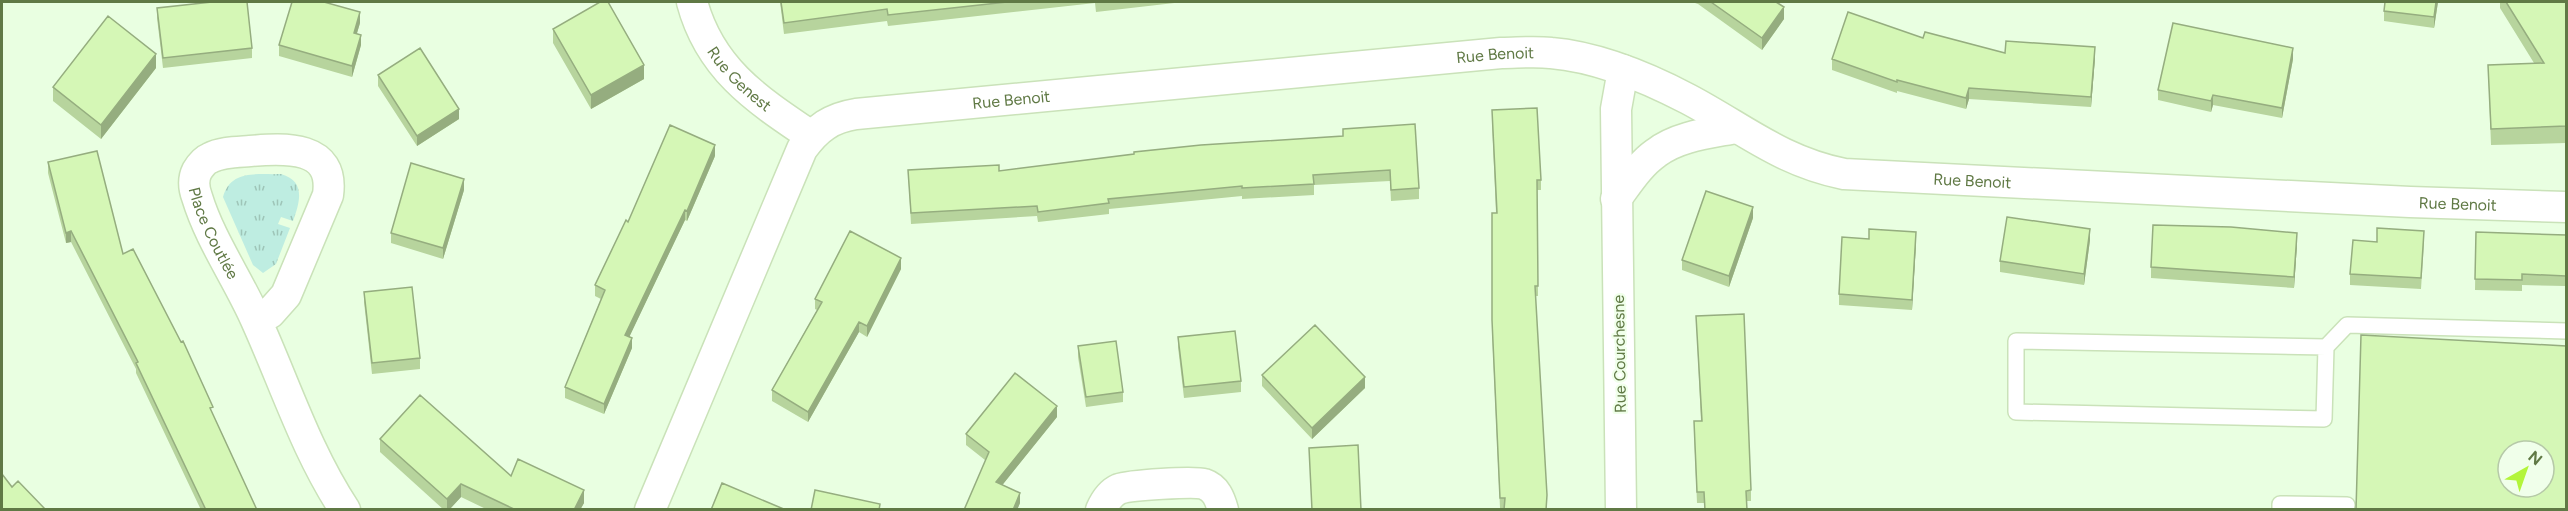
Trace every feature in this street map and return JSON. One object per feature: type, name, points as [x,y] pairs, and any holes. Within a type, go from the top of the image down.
[{"type":"street","name":"Rue Genest","points":[[692,2],[702,31],[724,68],[757,99],[811,136]]},
{"type":"street","name":"Rue Benoit","points":[[650,510],[795,165],[811,136],[827,121],[856,114],[1501,53],[1549,52],[1623,70],[1688,99],[1773,150],[1805,165],[1863,176],[2566,207]]},
{"type":"street","name":"Rue Courchesne","points":[[1621,510],[1616,109],[1623,70]]},
{"type":"street","points":[[1616,199],[1640,167],[1657,151],[1676,142],[1736,128]]},
{"type":"street","name":"Place Coutlée","points":[[256,320],[270,313],[286,295],[328,195],[330,184],[324,166],[311,155],[302,152],[255,151],[209,158],[194,178],[194,190],[256,320],[318,465],[345,510]]},
{"type":"street","points":[[1101,510],[1108,496],[1120,488],[1197,483],[1211,488],[1217,494],[1223,510]]},
{"type":"lane","points":[[2326,347],[2016,341],[2016,412],[2324,419],[2326,347],[2347,326],[2566,331]]},
{"type":"lane","points":[[2280,510],[2280,504],[2348,505]]},
{"type":"green space","points":[[281,174],[289,177],[298,187],[298,207],[293,221],[281,217],[278,224],[290,228],[276,264],[263,273],[253,265],[223,197],[232,182],[246,175]]},
{"type":"building","points":[[212,2],[247,2],[252,48],[163,58],[157,8]]},
{"type":"building","points":[[292,2],[324,2],[360,12],[354,33],[361,35],[352,66],[279,45]]},
{"type":"building","points":[[600,2],[608,2],[644,65],[591,95],[553,29]]},
{"type":"building","points":[[781,2],[1007,2],[888,15],[887,9],[784,23]]},
{"type":"building","points":[[1711,2],[1776,2],[1784,7],[1762,38]]},
{"type":"building","points":[[2385,2],[2436,2],[2434,17],[2384,11]]},
{"type":"building","points":[[2506,2],[2566,2],[2566,126],[2491,129],[2488,65],[2544,63]]},
{"type":"building","points":[[1848,12],[1923,38],[1925,32],[2005,53],[2006,41],[2095,47],[2091,97],[1969,88],[1966,98],[1897,80],[1897,82],[1832,59]]},
{"type":"building","points":[[108,16],[156,54],[101,125],[53,87]]},
{"type":"building","points":[[2173,23],[2293,48],[2282,108],[2213,95],[2211,101],[2158,90]]},
{"type":"building","points":[[420,48],[459,109],[417,136],[378,75]]},
{"type":"building","points":[[1537,108],[1541,180],[1537,180],[1538,286],[1535,286],[1546,510],[1504,510],[1505,498],[1500,498],[1492,320],[1492,213],[1497,213],[1492,110]]},
{"type":"building","points":[[1415,124],[1419,188],[1391,190],[1390,170],[1313,175],[1314,184],[1242,188],[1242,186],[1108,199],[1109,203],[1038,212],[1037,206],[911,213],[908,170],[999,165],[999,171],[1201,145],[1343,136],[1343,129]]},
{"type":"building","points":[[670,125],[715,145],[687,211],[685,210],[625,335],[632,338],[604,404],[565,387],[605,290],[595,285],[626,220],[628,222]]},
{"type":"building","points":[[97,151],[123,254],[133,249],[181,342],[183,341],[213,407],[210,408],[257,510],[206,510],[136,363],[138,362],[71,231],[66,233],[48,162]]},
{"type":"building","points":[[411,163],[464,179],[443,248],[391,233]]},
{"type":"building","points":[[1706,191],[1753,207],[1729,276],[1682,260]]},
{"type":"building","points":[[2007,217],[2090,229],[2084,274],[2000,261]]},
{"type":"building","points":[[2153,225],[2231,227],[2297,233],[2294,277],[2151,267]]},
{"type":"building","points":[[2377,228],[2424,231],[2421,278],[2350,274],[2353,240],[2377,242]]},
{"type":"building","points":[[1869,229],[1916,232],[1912,300],[1839,294],[1842,237],[1869,239]]},
{"type":"building","points":[[850,231],[901,258],[867,326],[859,322],[808,412],[772,390],[822,302],[815,299]]},
{"type":"building","points":[[2476,232],[2566,235],[2566,276],[2522,274],[2522,280],[2475,279]]},
{"type":"building","points":[[412,287],[420,358],[372,363],[364,292]]},
{"type":"building","points":[[1744,314],[1751,490],[1746,491],[1747,510],[1705,510],[1704,492],[1697,492],[1694,421],[1702,421],[1696,316]]},
{"type":"building","points":[[1315,325],[1365,377],[1312,428],[1262,375]]},
{"type":"building","points":[[1235,331],[1241,381],[1184,387],[1178,337]]},
{"type":"building","points":[[2361,335],[2566,346],[2566,510],[2356,510]]},
{"type":"building","points":[[1116,341],[1123,392],[1086,397],[1078,346]]},
{"type":"building","points":[[1015,373],[1057,406],[996,482],[1020,493],[1013,510],[964,510],[989,452],[966,434]]},
{"type":"building","points":[[420,395],[511,476],[518,459],[584,490],[574,510],[516,510],[461,484],[447,499],[380,439]]},
{"type":"building","points":[[1358,445],[1361,510],[1312,510],[1309,448]]},
{"type":"building","points":[[2,474],[12,487],[18,481],[45,509],[2,510]]},
{"type":"building","points":[[722,483],[786,510],[711,510]]},
{"type":"building","points":[[815,490],[880,504],[879,510],[811,510]]}]
